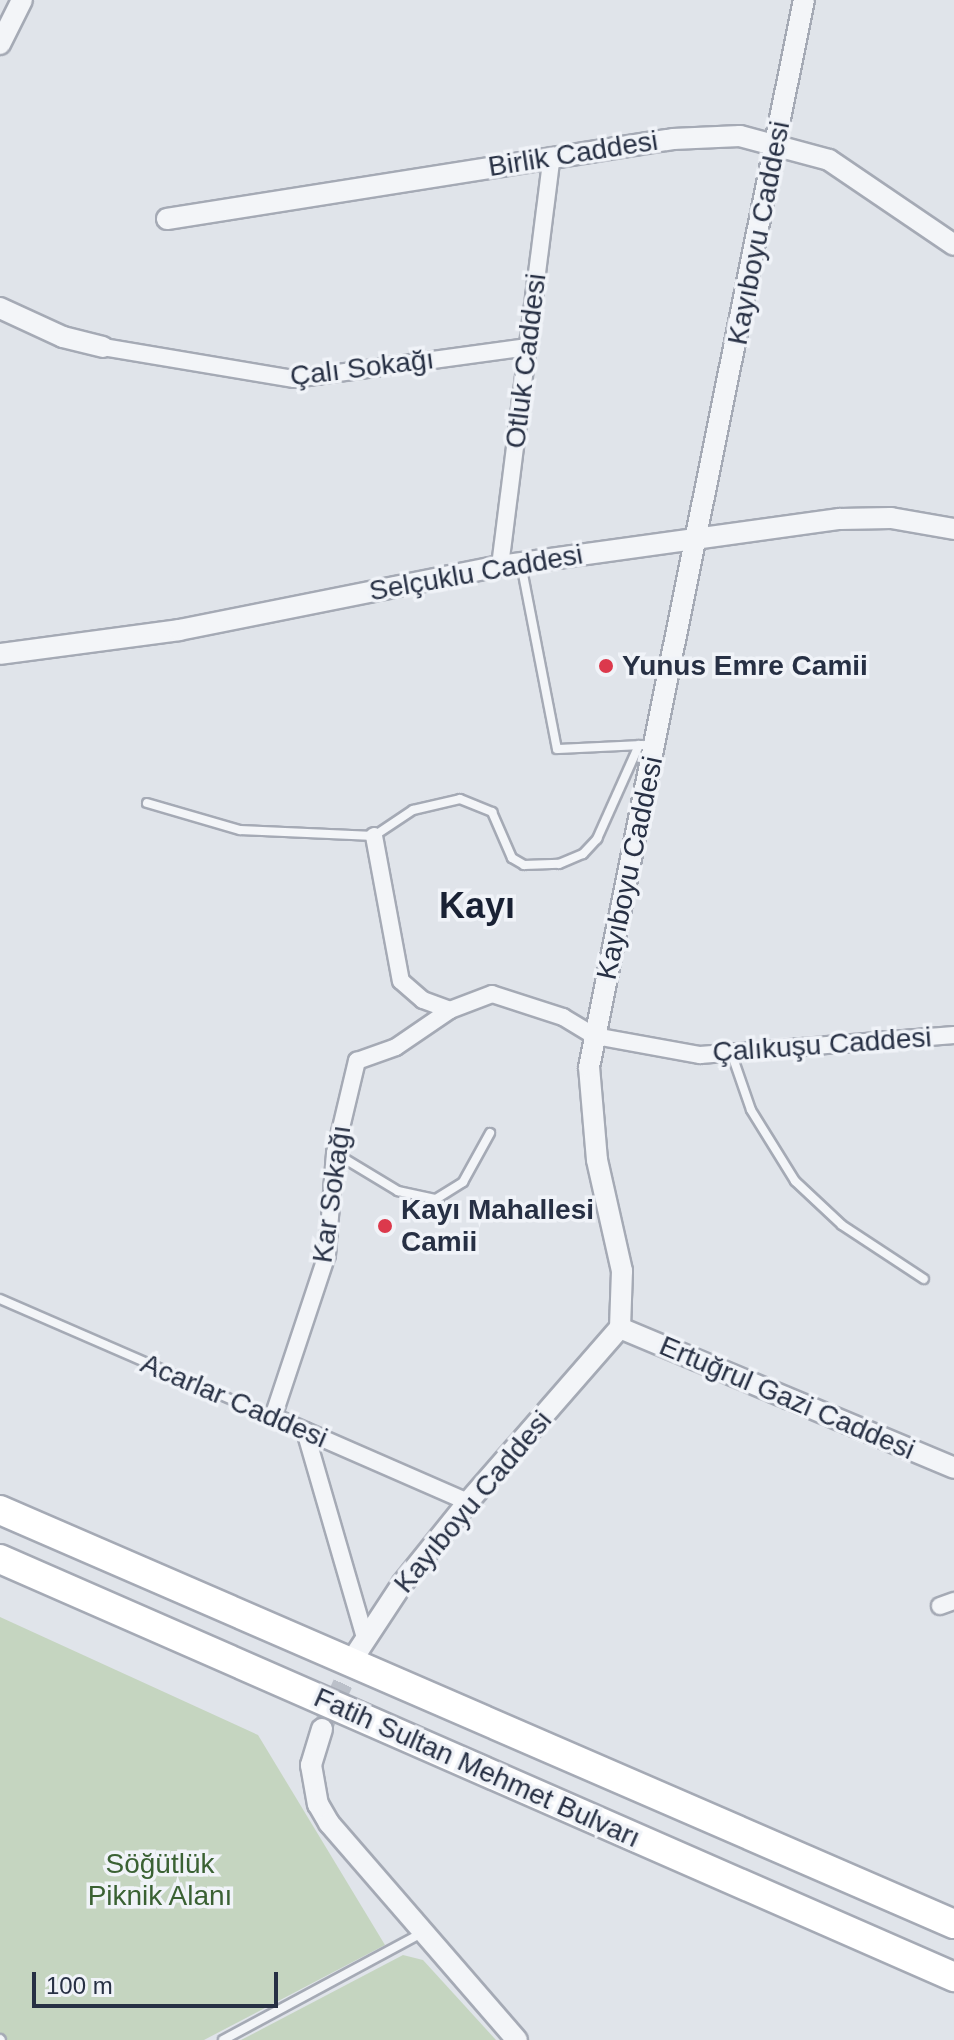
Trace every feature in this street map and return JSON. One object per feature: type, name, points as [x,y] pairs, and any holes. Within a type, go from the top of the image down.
[{"type":"highway","name":"Fatih Sultan Mehmet Bulvarı","points":[[0,1510],[954,1924]]},
{"type":"highway","name":"Fatih Sultan Mehmet Bulvarı","points":[[0,1559],[954,1977]]},
{"type":"street","points":[[0,44],[22,0]]},
{"type":"street","name":"Kayıboyu Caddesi","points":[[362,1645],[468,1502],[620,1328],[622,1271],[589,1108],[595,1036],[647,745],[699,538],[804,0]]},
{"type":"street","name":"Birlik Caddesi","points":[[167,219],[552,156],[707,136],[777,143],[851,172],[954,245]]},
{"type":"street","name":"Otluk Caddesi","points":[[500,566],[552,156]]},
{"type":"street","points":[[0,308],[63,337],[103,347]]},
{"type":"street","name":"Çalı Sokağı","points":[[103,347],[294,379],[528,347]]},
{"type":"street","name":"Selçuklu Caddesi","points":[[0,654],[179,630],[500,566],[840,519],[891,518],[954,529]]},
{"type":"street","points":[[374,836],[401,981],[423,1000],[450,1010]]},
{"type":"street","name":"Çalıkuşu Caddesi","points":[[357,1061],[412,1039],[450,1010],[492,994],[508,996],[595,1036],[667,1051],[732,1055],[954,1035]]},
{"type":"street","name":"Kar Sokağı","points":[[273,1417],[327,1255],[335,1153],[357,1061]]},
{"type":"street","name":"Ertuğrul Gazi Caddesi","points":[[620,1328],[954,1468]]},
{"type":"street","name":"Acarlar Caddesi","points":[[273,1417],[468,1502]]},
{"type":"street","points":[[305,1431],[362,1645]]},
{"type":"street","points":[[322,1729],[311,1765],[318,1804],[343,1843],[517,2040]]},
{"type":"lane","points":[[521,563],[557,749],[647,745]]},
{"type":"lane","points":[[147,803],[240,830],[374,836],[402,815],[460,799],[492,812],[512,858],[524,865],[559,864],[583,854],[597,839],[647,745]]},
{"type":"lane","points":[[732,1055],[751,1110],[795,1181],[842,1225],[924,1279]]},
{"type":"lane","points":[[335,1153],[398,1191],[436,1199],[463,1182],[490,1133]]},
{"type":"lane","name":"Acarlar Caddesi","points":[[0,1299],[273,1417]]},
{"type":"lane","points":[[223,2040],[422,1933]]},
{"type":"green space","name":"Söğütlük Piknik Alanı","points":[[0,1617],[258,1735],[385,1945],[204,2040],[0,2040]]},
{"type":"green space","points":[[403,1955],[423,1960],[496,2040],[241,2040]]},
{"type":"tunnel","points":[[322,1729],[357,1653]]},
{"type":"place","name":"Yunus Emre Camii","points":[[606,666]]},
{"type":"place","name":"Kayı Mahallesi Camii","points":[[385,1226]]},
{"type":"district","name":"Kayı","points":[[477,906]]}]
